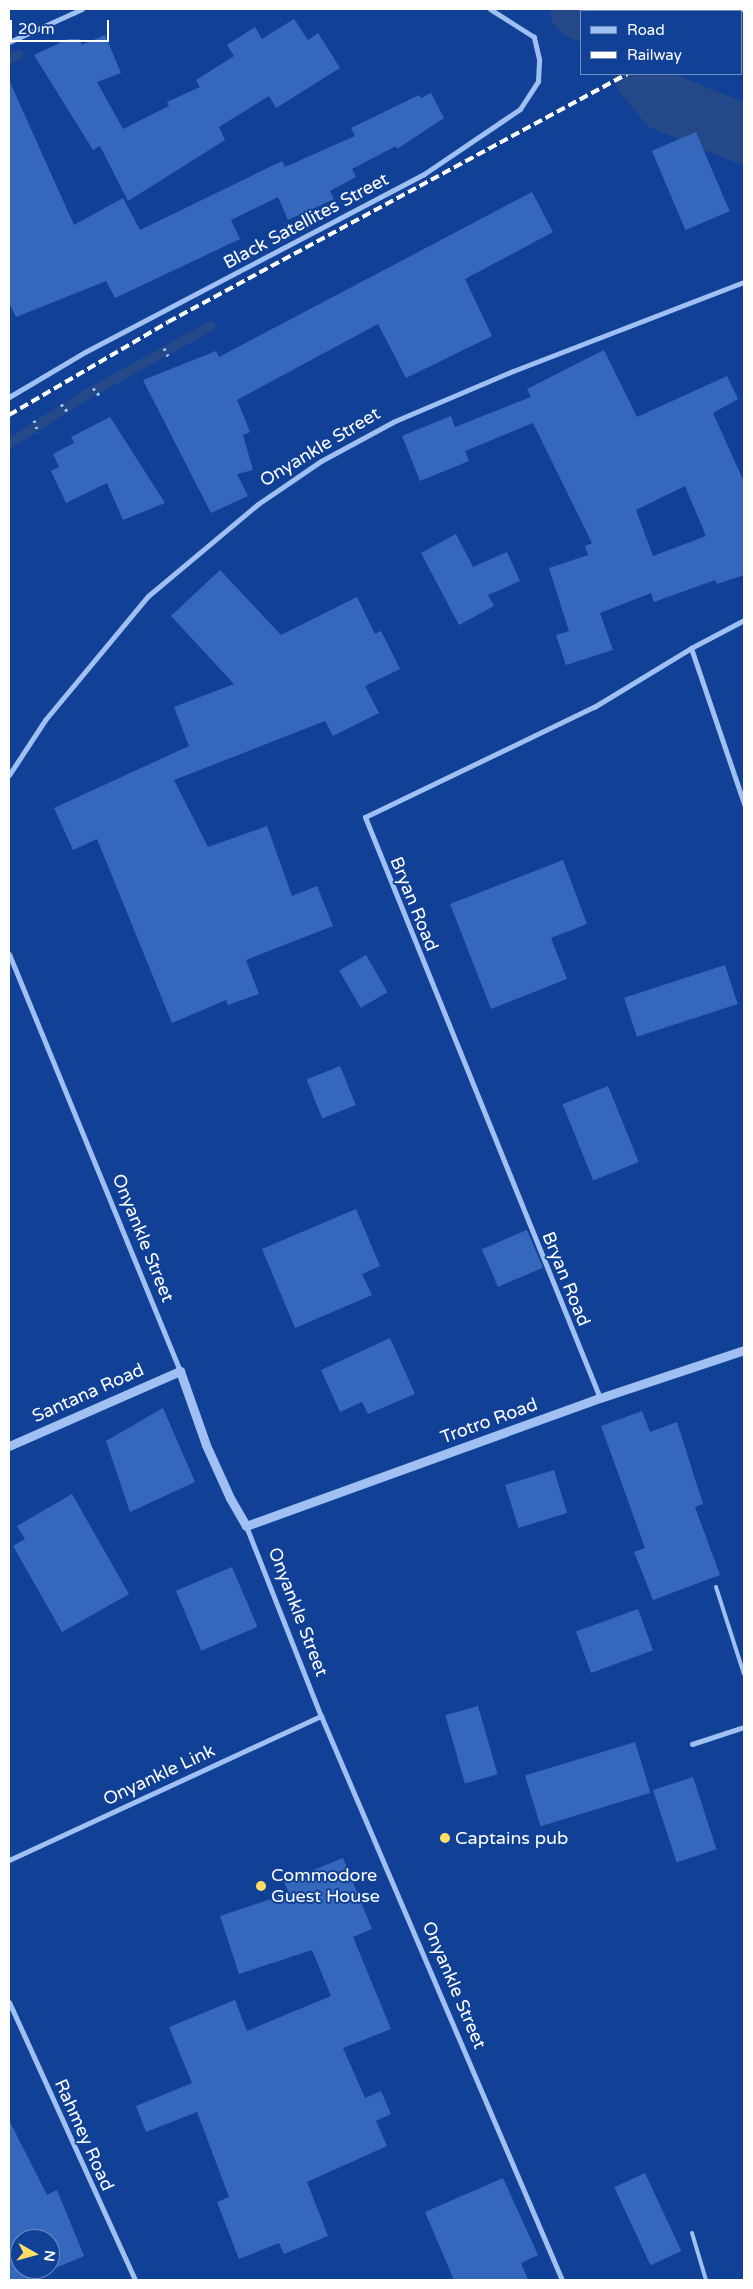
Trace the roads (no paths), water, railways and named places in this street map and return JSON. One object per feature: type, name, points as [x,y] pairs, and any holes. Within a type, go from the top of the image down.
[{"type":"street","points":[[9,42],[82,9]]},
{"type":"street","name":"Black Satellites Street","points":[[9,397],[85,352],[424,174],[520,109],[538,81],[539,59],[534,37],[490,9]]},
{"type":"street","name":"Onyankle Street","points":[[9,775],[45,720],[148,596],[258,504],[321,461],[413,413],[744,282]]},
{"type":"street","name":"Bryan Road","points":[[600,1398],[365,817],[594,707],[691,648],[744,620]]},
{"type":"street","points":[[691,648],[744,804]]},
{"type":"street","name":"Onyankle Street","points":[[9,954],[180,1371],[206,1444],[230,1498],[246,1526],[321,1716],[562,2280]]},
{"type":"street","name":"Trotro Road","points":[[246,1526],[600,1398],[744,1350]]},
{"type":"street","name":"Santana Road","points":[[9,1446],[180,1371]]},
{"type":"street","name":"Onyankle Link","points":[[9,1860],[321,1716]]},
{"type":"street","points":[[692,1744],[744,1727]]},
{"type":"street","name":"Rahmey Road","points":[[9,2002],[135,2280]]},
{"type":"lane","points":[[716,1587],[744,1674]]},
{"type":"lane","points":[[692,2233],[706,2280]]},
{"type":"waterway","points":[[9,59],[18,55]]},
{"type":"waterway","points":[[644,75],[666,102],[744,134]]},
{"type":"waterway","points":[[9,444],[84,396],[211,326]]},
{"type":"railway","points":[[9,415],[168,322],[625,75]]},
{"type":"place","name":"Captains pub","points":[[445,1838]]},
{"type":"place","name":"Commodore Guest House","points":[[261,1886]]}]
